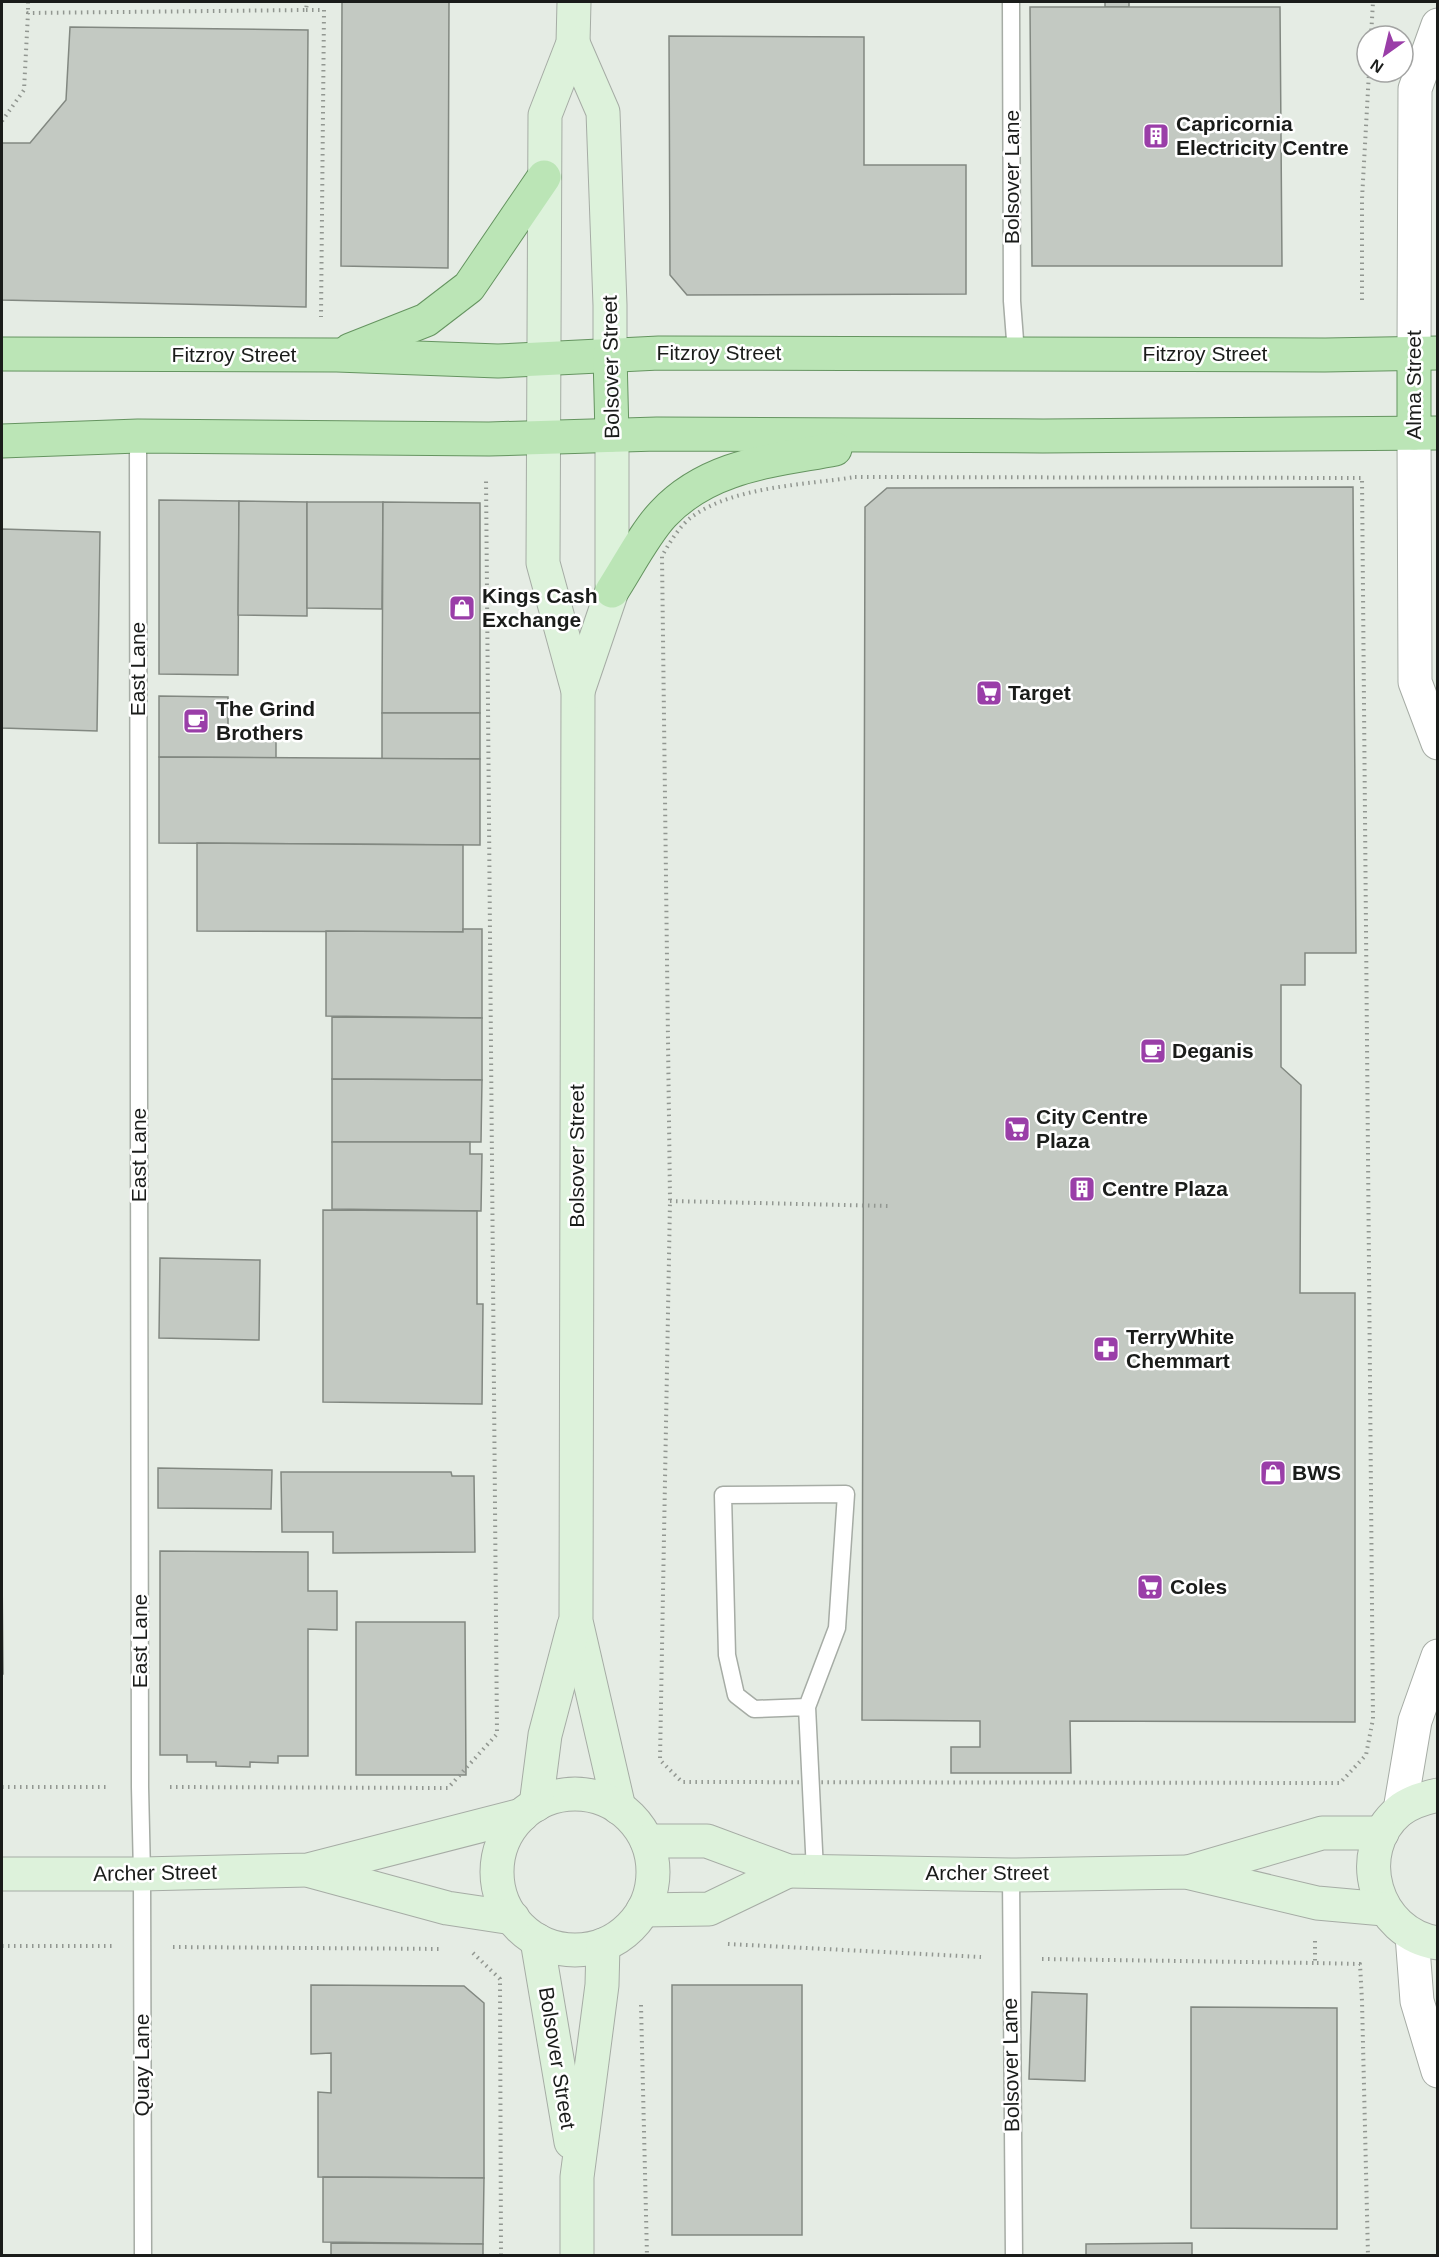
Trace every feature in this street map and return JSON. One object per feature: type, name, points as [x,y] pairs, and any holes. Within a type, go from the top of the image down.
[{"type":"main road","name":"Bolsover Street","points":[[574,2],[573,43],[545,116],[543,563],[578,691],[576,1621],[619,1808]]},
{"type":"main road","name":"Bolsover Street","points":[[573,43],[603,112],[612,435],[612,591],[578,691]]},
{"type":"main road","points":[[337,355],[426,320],[469,287],[544,177]]},
{"type":"main road","name":"Fitzroy Street","points":[[2,354],[337,355],[498,361],[610,355],[1426,353]]},
{"type":"main road","name":"Alma Street","points":[[1426,353],[1426,433]]},
{"type":"main road","points":[[2,441],[138,436],[477,439],[612,435],[1426,433]]},
{"type":"main road","points":[[612,591],[661,516],[687,492],[734,469],[907,435]]},
{"type":"main road","name":"Bolsover Street","points":[[529,1810],[545,1735],[576,1621]]},
{"type":"main road","points":[[578,1794],[600,1798],[619,1808],[635,1823],[647,1841],[652,1858],[653,1876],[650,1894],[643,1910],[633,1925],[619,1937],[587,1950],[553,1947],[524,1931],[513,1918],[503,1902],[498,1883],[497,1864],[501,1845],[529,1810],[556,1796],[578,1794]]},
{"type":"main road","points":[[1425,1939],[1397,1924],[1384,1909],[1376,1891],[1373,1871],[1374,1851],[1391,1822],[1419,1800],[1437,1795]]},
{"type":"main road","name":"Archer Street","points":[[2,1874],[142,1874],[308,1870],[529,1810]]},
{"type":"main road","name":"Archer Street","points":[[1186,1872],[1323,1833],[1391,1822]]},
{"type":"main road","name":"Archer Street","points":[[647,1841],[707,1841],[801,1871],[1011,1875],[1186,1872],[1317,1903],[1384,1909]]},
{"type":"main road","name":"Archer Street","points":[[308,1870],[447,1908],[513,1918]]},
{"type":"main road","name":"Archer Street","points":[[643,1910],[709,1909],[801,1871]]},
{"type":"main road","name":"Bolsover Street","points":[[537,1940],[577,2176]]},
{"type":"main road","name":"Bolsover Street","points":[[577,2256],[577,2176],[602,1984],[603,1945]]},
{"type":"street","name":"Alma Street","points":[[1426,353],[1415,89],[1437,26]]},
{"type":"street","name":"Alma Street","points":[[1426,433],[1414,682],[1437,743]]},
{"type":"street","points":[[1391,1822],[1415,1721],[1437,1656]]},
{"type":"street","points":[[1425,1939],[1417,2001],[1437,2071]]},
{"type":"lane","name":"Bolsover Lane","points":[[1011,2],[1012,301],[1016,353]]},
{"type":"lane","name":"East Lane","points":[[138,436],[142,1874]]},
{"type":"lane","points":[[801,1871],[809,1782],[807,1707],[837,1628],[846,1494],[723,1495],[727,1655],[736,1695],[754,1709],[807,1707]]},
{"type":"lane","name":"Quay Lane","points":[[142,1874],[143,2256]]},
{"type":"lane","name":"Bolsover Lane","points":[[1011,1875],[1014,2256]]},
{"type":"path","points":[[2,121],[24,90],[28,2]]},
{"type":"path","points":[[306,10],[307,2]]},
{"type":"path","points":[[1372,24],[1373,2]]},
{"type":"path","points":[[28,13],[324,10],[321,321]]},
{"type":"path","points":[[1362,300],[1362,199],[1368,84]]},
{"type":"path","points":[[2,1787],[448,1788],[497,1734],[486,475]]},
{"type":"path","points":[[855,477],[1362,478],[1373,1707],[1366,1755],[1340,1782],[1326,1783],[682,1782],[660,1760],[670,1201],[662,556],[672,539],[692,516],[752,491],[855,477]]},
{"type":"path","points":[[670,1201],[888,1206]]},
{"type":"path","points":[[1315,1940],[1315,1963]]},
{"type":"path","points":[[722,1944],[1010,1958],[1360,1964],[1368,2256]]},
{"type":"path","points":[[2,1946],[445,1949]]},
{"type":"path","points":[[464,1952],[473,1953],[500,1979],[501,2256]]},
{"type":"path","points":[[641,1997],[647,2256]]},
{"type":"building","points":[[342,2],[449,2],[448,268],[341,266]]},
{"type":"building","points":[[1105,2],[1129,2],[1129,7],[1105,7]]},
{"type":"building","name":"Capricornia Electricity Centre","points":[[1030,7],[1280,7],[1282,266],[1032,266]]},
{"type":"building","points":[[70,27],[308,30],[306,307],[2,300],[2,143],[30,143],[66,100]]},
{"type":"building","points":[[669,36],[864,37],[864,165],[966,165],[966,294],[687,295],[670,275]]},
{"type":"building","name":"Centre Plaza","points":[[1353,487],[1356,953],[1305,953],[1305,985],[1281,985],[1281,1067],[1301,1085],[1300,1293],[1355,1293],[1355,1722],[1070,1721],[1071,1773],[951,1773],[951,1747],[980,1747],[980,1721],[862,1720],[865,507],[887,488]]},
{"type":"building","points":[[159,500],[239,501],[238,675],[159,674]]},
{"type":"building","points":[[239,501],[307,502],[307,616],[238,615]]},
{"type":"building","points":[[307,502],[383,502],[382,609],[307,608]]},
{"type":"building","points":[[383,502],[480,503],[480,713],[382,713]]},
{"type":"building","points":[[2,529],[100,532],[97,731],[2,728]]},
{"type":"building","points":[[159,696],[228,697],[228,736],[276,737],[276,758],[159,757]]},
{"type":"building","points":[[382,713],[480,713],[480,759],[382,759]]},
{"type":"building","points":[[159,757],[480,759],[480,845],[159,843]]},
{"type":"building","points":[[197,843],[463,845],[463,932],[197,931]]},
{"type":"building","points":[[463,929],[482,929],[482,1018],[326,1016],[326,931],[463,932]]},
{"type":"building","points":[[332,1017],[482,1018],[482,1080],[332,1079]]},
{"type":"building","points":[[332,1079],[482,1080],[481,1142],[332,1142]]},
{"type":"building","points":[[332,1142],[470,1142],[470,1154],[482,1154],[481,1211],[332,1209]]},
{"type":"building","points":[[323,1210],[477,1211],[477,1304],[483,1304],[482,1404],[323,1402]]},
{"type":"building","points":[[160,1258],[260,1260],[259,1340],[159,1338]]},
{"type":"building","points":[[158,1468],[272,1470],[271,1509],[158,1508]]},
{"type":"building","points":[[281,1472],[451,1472],[452,1476],[474,1476],[475,1552],[333,1553],[333,1532],[282,1532]]},
{"type":"building","points":[[160,1551],[308,1552],[308,1591],[337,1591],[337,1630],[308,1629],[308,1756],[278,1756],[278,1763],[250,1762],[250,1767],[216,1766],[216,1762],[187,1762],[187,1755],[160,1755]]},
{"type":"building","points":[[2,1568],[3,1674],[2,1674]]},
{"type":"building","points":[[356,1622],[465,1622],[466,1775],[356,1775]]},
{"type":"building","points":[[311,1985],[464,1986],[484,2003],[484,2178],[318,2177],[318,2092],[331,2093],[331,2053],[311,2054]]},
{"type":"building","points":[[672,1985],[802,1985],[802,2235],[672,2235]]},
{"type":"building","points":[[1032,1992],[1087,1994],[1085,2081],[1029,2079]]},
{"type":"building","points":[[1191,2007],[1337,2008],[1337,2229],[1191,2228]]},
{"type":"building","points":[[323,2177],[484,2178],[483,2244],[323,2242]]},
{"type":"building","points":[[331,2243],[483,2244],[483,2256],[331,2256]]},
{"type":"building","points":[[1192,2243],[1192,2256],[1086,2256],[1086,2244]]},
{"type":"place","name":"Capricornia Electricity Centre","points":[[1156,136]]},
{"type":"place","name":"Kings Cash Exchange","points":[[462,608]]},
{"type":"place","name":"Target","points":[[989,693]]},
{"type":"place","name":"The Grind Brothers","points":[[196,721]]},
{"type":"place","name":"Deganis","points":[[1153,1051]]},
{"type":"place","name":"City Centre Plaza","points":[[1017,1129]]},
{"type":"place","name":"Centre Plaza","points":[[1082,1189]]},
{"type":"place","name":"TerryWhite Chemmart","points":[[1106,1349]]},
{"type":"place","name":"BWS","points":[[1273,1473]]},
{"type":"place","name":"Coles","points":[[1150,1587]]}]
